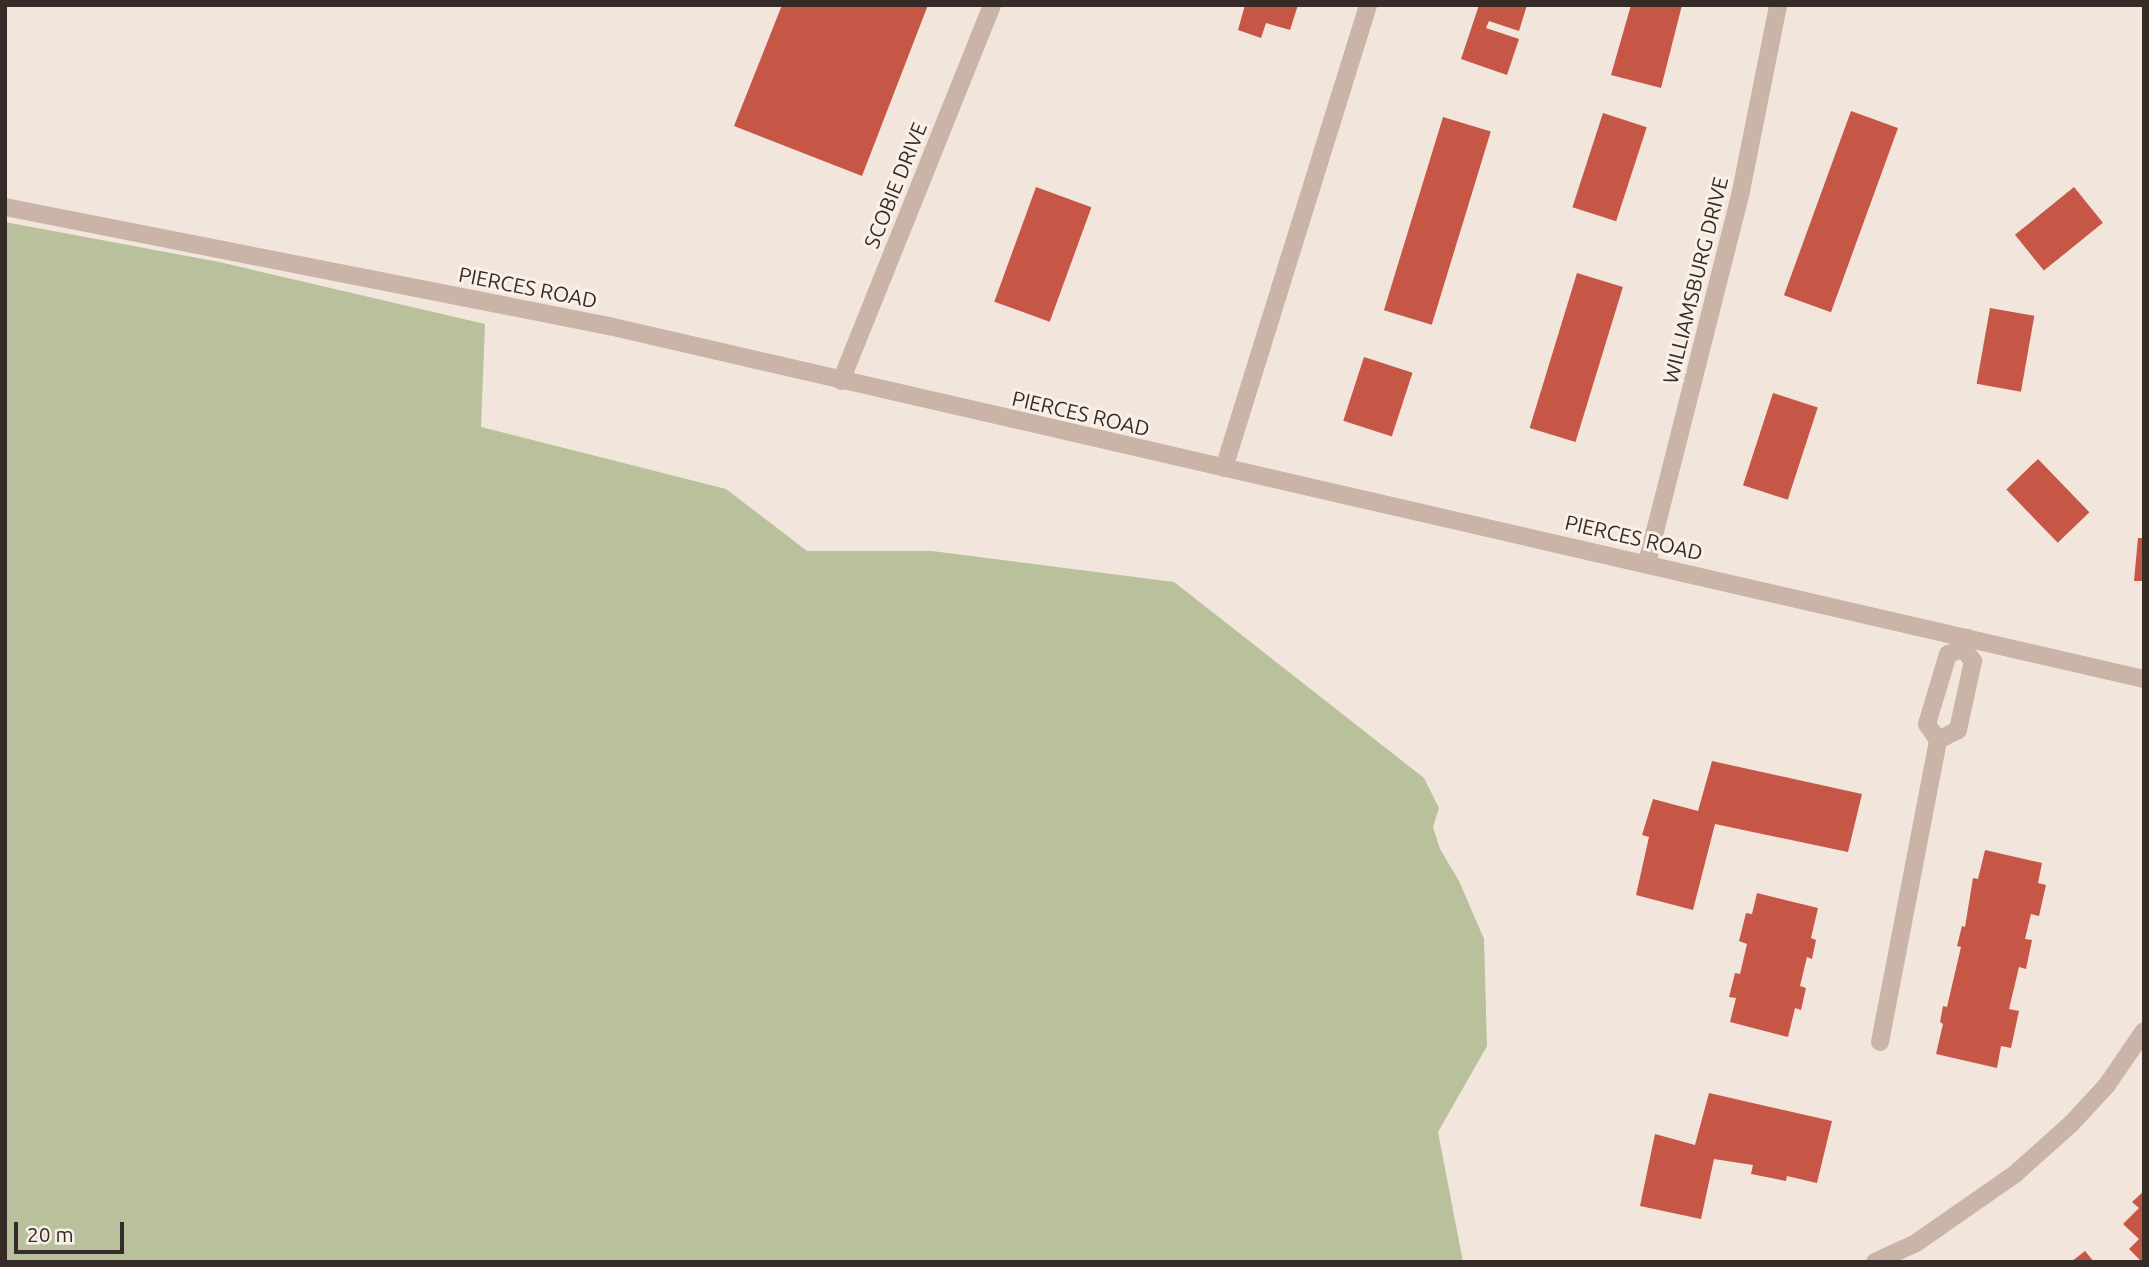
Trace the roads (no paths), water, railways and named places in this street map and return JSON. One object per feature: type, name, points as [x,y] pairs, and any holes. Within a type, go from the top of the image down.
[{"type":"street","name":"SCOBIE DRIVE","points":[[841,381],[992,5]]},
{"type":"street","points":[[1224,468],[1368,5]]},
{"type":"street","name":"WILLIAMSBURG DRIVE","points":[[1647,563],[1741,191],[1778,5]]},
{"type":"street","name":"PIERCES ROAD","points":[[5,207],[609,326],[1647,563],[1965,643],[2144,679]]},
{"type":"street","points":[[1880,1042],[1938,740],[1927,724],[1948,654],[1965,643],[1973,661],[1958,730],[1938,740]]},
{"type":"street","points":[[1875,1262],[1916,1243],[2015,1174],[2071,1124],[2107,1085],[2144,1031]]}]
